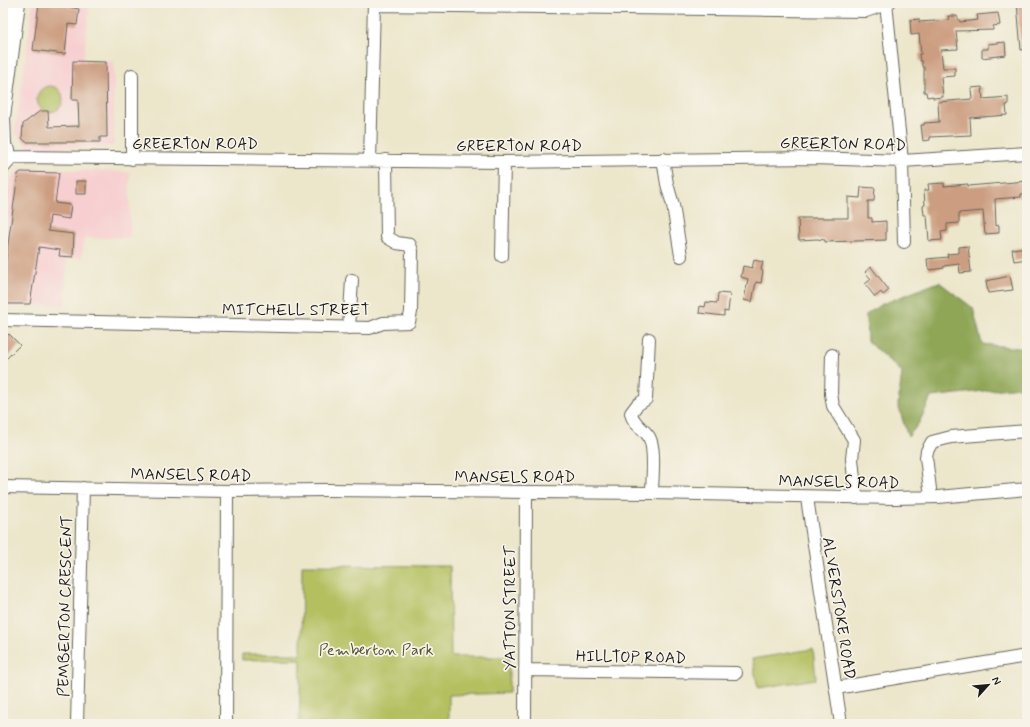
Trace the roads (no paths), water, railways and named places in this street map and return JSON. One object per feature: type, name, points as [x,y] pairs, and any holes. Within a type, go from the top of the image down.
[{"type":"street","points":[[3,60],[10,3]]},
{"type":"street","points":[[3,168],[10,157],[8,148],[4,144],[4,117],[19,3]]},
{"type":"street","points":[[370,160],[374,4],[866,11],[887,3],[902,161],[904,242]]},
{"type":"street","points":[[132,74],[132,159]]},
{"type":"street","name":"GREERTON ROAD","points":[[10,157],[504,162],[813,158],[902,161],[1027,152]]},
{"type":"street","points":[[663,159],[673,204],[681,256]]},
{"type":"street","name":"MITCHELL STREET","points":[[3,320],[349,328],[370,328],[383,323],[406,323],[410,319],[412,251],[410,245],[397,243],[386,237],[386,160]]},
{"type":"street","points":[[502,256],[504,162]]},
{"type":"street","points":[[349,328],[352,280]]},
{"type":"street","points":[[649,339],[646,399],[637,405],[631,413],[634,422],[646,432],[652,443],[652,493]]},
{"type":"street","points":[[832,355],[831,394],[833,406],[854,440],[852,459],[856,498]]},
{"type":"street","points":[[931,497],[926,451],[932,442],[951,437],[1027,431]]},
{"type":"street","name":"MANSELS ROAD","points":[[3,487],[227,491],[326,490],[652,493],[807,498],[931,497],[1027,490]]},
{"type":"street","name":"PEMBERTON CRESCENT","points":[[77,724],[83,488]]},
{"type":"street","points":[[226,724],[227,491]]},
{"type":"street","name":"YATTON STREET","points":[[525,724],[526,493]]},
{"type":"street","name":"ALVERSTOKE ROAD","points":[[807,498],[842,724]]},
{"type":"street","points":[[836,688],[1027,656]]},
{"type":"street","name":"HILLTOP ROAD","points":[[525,670],[736,673]]},
{"type":"park label","name":"Pemberton Park","points":[[376,649]]}]
